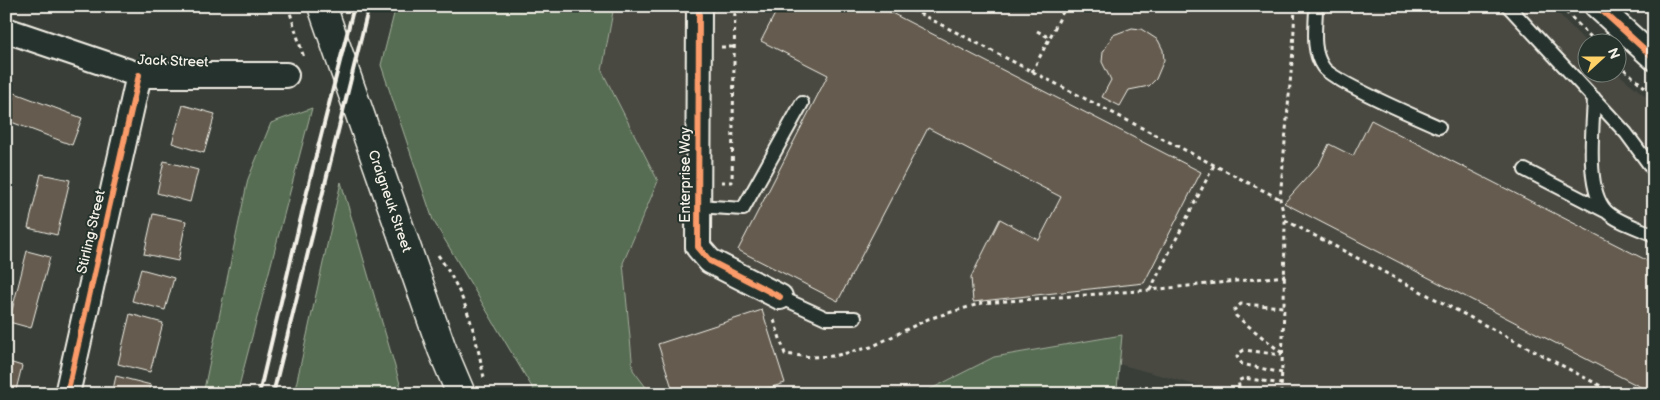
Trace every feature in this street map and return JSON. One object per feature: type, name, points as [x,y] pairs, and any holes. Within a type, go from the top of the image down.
[{"type":"main road","name":"Craigneuk Street","points":[[322,6],[442,350],[461,394]]},
{"type":"street","name":"Enterprise Way","points":[[699,6],[698,247],[710,261],[780,297]]},
{"type":"street","points":[[1597,6],[1654,58]]},
{"type":"street","name":"Jack Street","points":[[6,30],[139,75],[286,75]]},
{"type":"street","name":"Stirling Street","points":[[68,394],[139,75]]},
{"type":"lane","points":[[1316,6],[1315,47],[1323,68],[1354,86],[1440,127]]},
{"type":"lane","points":[[1508,6],[1626,133],[1654,171]]},
{"type":"lane","points":[[1594,98],[1595,191],[1599,203],[1608,212]]},
{"type":"lane","points":[[697,206],[743,209],[802,103]]},
{"type":"lane","points":[[1525,170],[1654,236]]},
{"type":"lane","points":[[780,297],[826,318],[855,318]]},
{"type":"path","points":[[288,6],[305,61],[337,50]]},
{"type":"path","points":[[697,183],[732,182],[736,6]]},
{"type":"path","points":[[905,6],[1280,198]]},
{"type":"path","points":[[1032,72],[1066,6]]},
{"type":"path","points":[[1281,394],[1285,220],[1280,198],[1293,50],[1294,6]]},
{"type":"path","points":[[1560,6],[1586,32]]},
{"type":"path","points":[[1037,32],[1050,38]]},
{"type":"path","points":[[1628,73],[1654,96]]},
{"type":"path","points":[[1150,290],[1214,165]]},
{"type":"path","points":[[1285,220],[1616,394]]},
{"type":"path","points":[[780,297],[772,311],[785,354],[810,357],[834,356],[871,348],[928,319],[982,303],[1150,290],[1285,276]]},
{"type":"path","points":[[1282,354],[1236,316],[1234,310],[1241,304],[1284,308]]},
{"type":"path","points":[[1282,354],[1244,350],[1237,357],[1242,364],[1282,373]]},
{"type":"path","points":[[1252,394],[1240,391],[1238,381],[1244,378],[1282,384]]},
{"type":"shaded area","points":[[614,6],[1551,6],[1578,34],[1578,82],[1628,82],[1654,103],[1654,394],[1229,394],[1119,364],[1122,335],[994,357],[921,394],[651,394],[633,370],[623,263],[658,181],[602,71]]},
{"type":"green space","points":[[396,6],[614,6],[602,71],[658,181],[623,263],[633,370],[651,394],[536,394],[433,220],[381,65]]},
{"type":"green space","points":[[312,108],[237,394],[203,394],[248,179],[271,123]]},
{"type":"green space","points":[[341,182],[403,394],[294,394]]},
{"type":"green space","points":[[1122,335],[1117,389],[1108,394],[921,394],[994,357]]},
{"type":"building","points":[[779,6],[878,6],[1201,172],[1144,283],[973,302],[971,277],[1000,219],[1039,240],[1061,197],[928,128],[838,301],[738,250],[828,75],[761,41]]},
{"type":"building","points":[[1132,28],[1141,29],[1158,40],[1163,50],[1164,60],[1156,79],[1149,86],[1129,90],[1120,106],[1102,97],[1111,80],[1102,62],[1103,52],[1113,35]]},
{"type":"building","points":[[15,93],[82,118],[72,145],[6,120]]},
{"type":"building","points":[[183,105],[215,114],[204,153],[172,143]]},
{"type":"building","points":[[1371,120],[1654,264],[1654,394],[1284,203],[1320,163],[1329,144],[1353,156]]},
{"type":"building","points":[[164,161],[198,170],[190,202],[157,193]]},
{"type":"building","points":[[41,174],[70,180],[57,235],[28,228]]},
{"type":"building","points":[[153,214],[186,221],[178,261],[144,254]]},
{"type":"building","points":[[27,251],[50,257],[31,328],[9,322]]},
{"type":"building","points":[[141,269],[174,278],[165,310],[132,301]]},
{"type":"building","points":[[762,310],[785,383],[750,394],[674,394],[658,344]]},
{"type":"building","points":[[130,314],[163,323],[150,372],[118,364]]},
{"type":"building","points":[[6,361],[22,366],[15,394],[6,394]]},
{"type":"building","points":[[116,376],[151,385],[149,394],[112,394]]},
{"type":"railway","points":[[259,394],[312,171],[354,6]]},
{"type":"railway","points":[[273,394],[369,6]]},
{"type":"cycle path","points":[[699,6],[698,247],[710,261],[780,297]]},
{"type":"cycle path","points":[[1597,6],[1654,58]]},
{"type":"cycle path","points":[[67,394],[139,75]]}]
